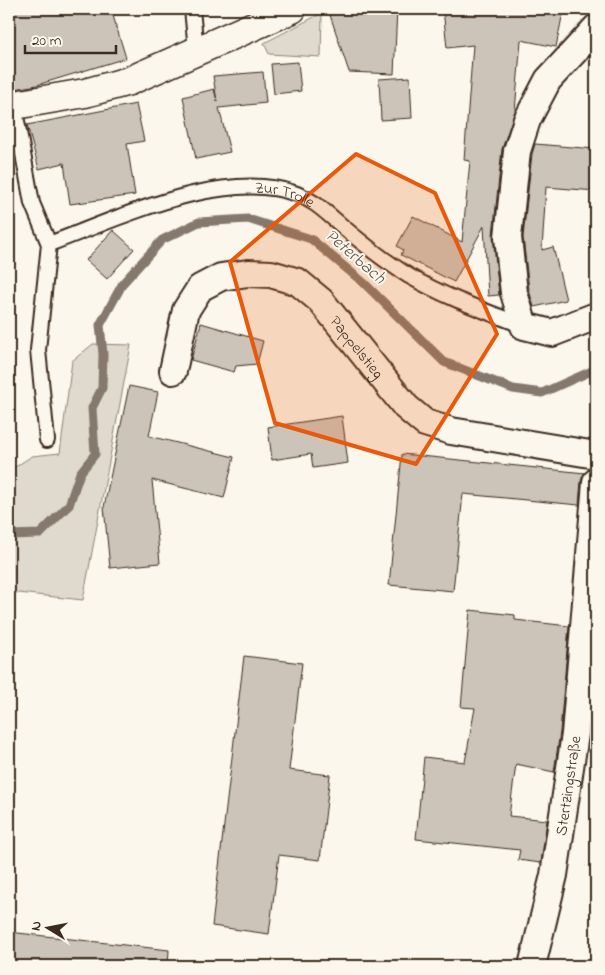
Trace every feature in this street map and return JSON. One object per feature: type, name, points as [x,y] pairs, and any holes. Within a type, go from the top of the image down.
[{"type":"street","points":[[12,106],[85,93],[130,81],[196,50],[292,9]]},
{"type":"street","points":[[524,326],[514,293],[508,238],[516,151],[527,120],[548,80],[596,28]]},
{"type":"street","name":"Pappelstieg","points":[[172,370],[186,310],[200,288],[221,277],[248,273],[271,274],[298,282],[321,301],[406,407],[424,424],[451,431],[596,455]]},
{"type":"street","name":"Zur Trolle","points":[[524,326],[552,334],[596,316]]},
{"type":"street","name":"Stertzingstraße","points":[[532,966],[554,875],[575,734],[596,482]]},
{"type":"lane","points":[[192,9],[196,50]]},
{"type":"lane","points":[[12,106],[32,203],[49,244],[38,350],[47,440]]},
{"type":"lane","name":"Zur Trolle","points":[[49,244],[177,198],[207,191],[243,187],[295,193],[319,204],[333,219],[409,276],[479,309],[524,326]]},
{"type":"highlighted area","points":[[356,154],[435,193],[497,334],[416,464],[275,423],[230,262]]},
{"type":"shaded area","points":[[322,13],[321,57],[269,54],[264,43]]},
{"type":"shaded area","points":[[93,344],[131,345],[83,600],[9,592],[9,471],[32,456],[60,453],[72,361]]},
{"type":"building","points":[[9,9],[111,9],[126,58],[37,85],[9,90]]},
{"type":"building","points":[[328,9],[397,9],[394,74],[349,72]]},
{"type":"building","points":[[443,9],[546,9],[563,12],[556,47],[521,40],[515,111],[502,149],[493,235],[499,295],[488,296],[484,226],[454,282],[401,255],[403,250],[397,246],[413,216],[462,242],[470,161],[464,160],[473,45],[447,48]]},
{"type":"building","points":[[298,62],[301,91],[274,94],[271,64]]},
{"type":"building","points":[[263,72],[266,103],[219,108],[230,152],[196,159],[183,97],[214,89],[217,101],[213,76]]},
{"type":"building","points":[[410,77],[412,118],[381,120],[379,79]]},
{"type":"building","points":[[136,104],[144,141],[127,144],[135,195],[70,204],[64,163],[39,169],[27,125]]},
{"type":"building","points":[[535,144],[596,149],[596,191],[546,187],[542,250],[553,247],[566,300],[534,307],[529,290],[523,237],[532,154]]},
{"type":"building","points":[[113,230],[134,249],[107,279],[86,260]]},
{"type":"building","points":[[201,323],[263,341],[257,364],[236,366],[234,372],[191,360]]},
{"type":"building","points":[[129,386],[158,392],[149,436],[234,457],[224,498],[152,480],[160,563],[110,568],[104,507]]},
{"type":"building","points":[[342,416],[348,463],[313,468],[311,454],[272,460],[268,427]]},
{"type":"building","points":[[402,454],[585,473],[581,481],[579,505],[463,494],[453,591],[389,585]]},
{"type":"building","points":[[470,610],[515,615],[515,620],[569,626],[560,732],[554,772],[516,764],[509,816],[547,820],[541,863],[518,860],[520,850],[416,839],[424,757],[465,762],[475,708],[461,707]]},
{"type":"building","points":[[244,656],[302,663],[289,770],[330,775],[320,860],[279,855],[269,934],[212,926]]},
{"type":"building","points":[[596,660],[596,740],[589,740]]},
{"type":"building","points":[[9,932],[169,950],[168,966],[9,966]]},
{"type":"waterway","name":"Peterbach","points":[[9,535],[40,534],[69,505],[80,473],[95,454],[92,408],[102,388],[103,354],[100,325],[123,283],[162,240],[199,222],[248,219],[311,239],[364,283],[444,362],[513,389],[542,393],[596,369]]}]
